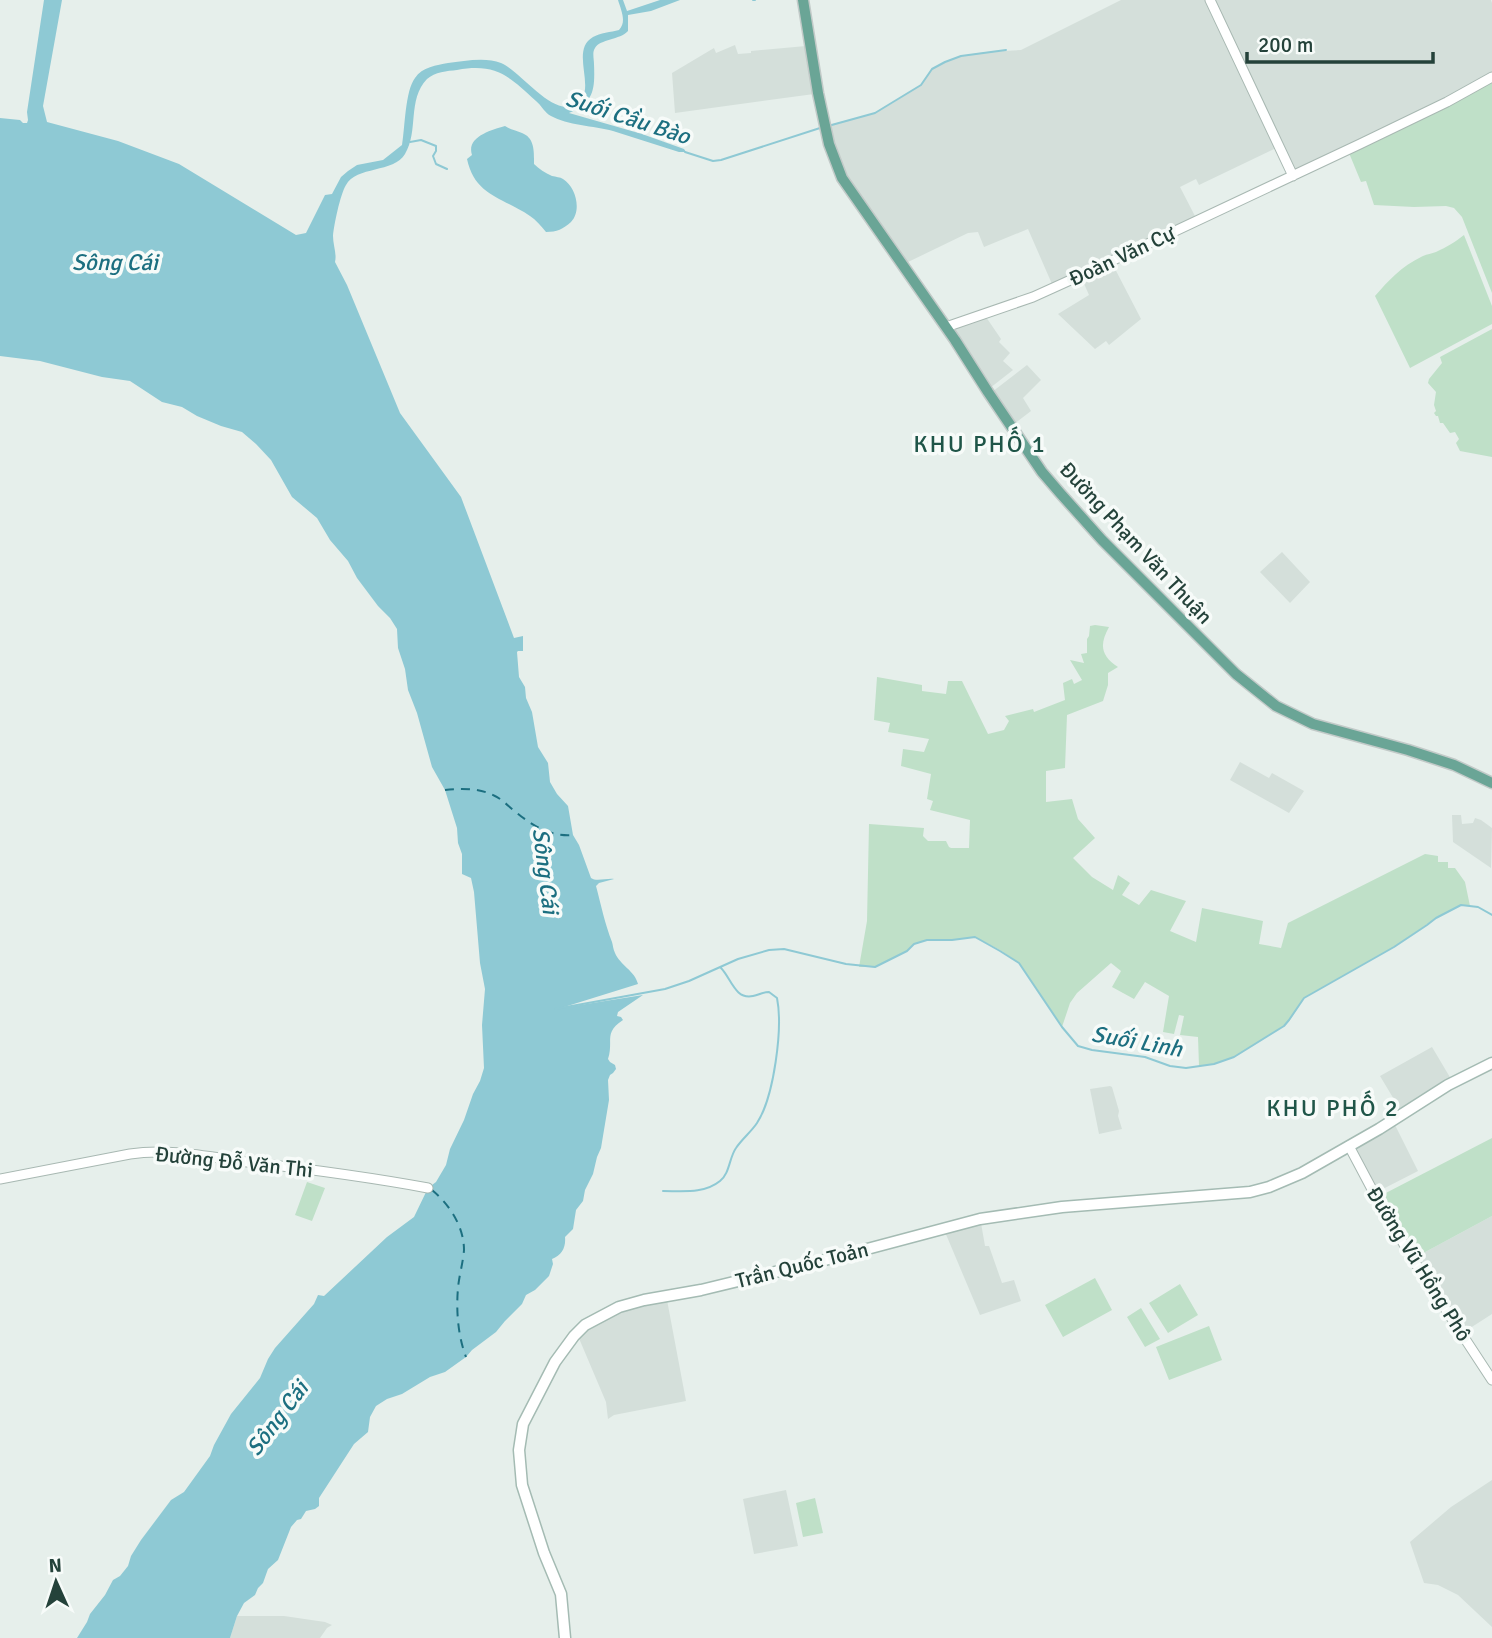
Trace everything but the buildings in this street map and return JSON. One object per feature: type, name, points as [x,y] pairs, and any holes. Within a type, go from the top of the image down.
[{"type":"main road","name":"Đường Phạm Văn Thuận","points":[[803,0],[825,127],[842,177],[1042,472],[1060,493],[1102,540],[1236,674],[1276,706],[1313,724],[1454,765],[1492,783]]},
{"type":"main road","name":"Trần Quốc Toản","points":[[565,1638],[561,1594],[544,1553],[522,1485],[519,1450],[523,1424],[555,1362],[574,1336],[593,1320],[619,1307],[811,1264],[980,1219],[1062,1207],[1250,1192],[1269,1187],[1302,1173],[1448,1085],[1492,1063]]},
{"type":"street","points":[[1210,0],[1293,176]]},
{"type":"street","name":"Đoàn Văn Cự","points":[[946,327],[1033,297],[1293,176],[1447,102],[1492,77]]},
{"type":"street","name":"Đường Vũ Hồng Phô","points":[[1349,1146],[1412,1258],[1492,1380]]},
{"type":"street","name":"Đường Đỗ Văn Thi","points":[[0,1179],[130,1154],[148,1153],[223,1158],[428,1188]]},
{"type":"shaded area","points":[[1121,0],[1206,0],[1276,148],[1199,185],[1196,179],[1180,187],[1196,218],[1052,284],[1028,229],[984,247],[978,232],[968,233],[906,263],[853,189],[838,161],[829,125],[875,113],[921,85],[932,69],[945,62],[985,52],[1021,50]]},
{"type":"shaded area","points":[[1214,0],[1491,0],[1492,72],[1435,104],[1295,171]]},
{"type":"shaded area","points":[[735,45],[738,54],[806,46],[814,94],[675,113],[672,73],[714,48],[716,53]]},
{"type":"shaded area","points":[[1113,265],[1141,319],[1109,345],[1106,341],[1095,349],[1058,314],[1089,295],[1082,279]]},
{"type":"shaded area","points":[[986,317],[1001,339],[999,342],[1010,353],[1003,361],[1013,370],[990,388],[952,329]]},
{"type":"shaded area","points":[[1027,365],[1041,380],[1023,398],[1031,411],[1014,424],[992,392]]},
{"type":"shaded area","points":[[1282,552],[1310,582],[1290,603],[1260,572]]},
{"type":"shaded area","points":[[1240,762],[1269,778],[1272,773],[1304,791],[1289,813],[1230,780]]},
{"type":"shaded area","points":[[1452,815],[1461,815],[1462,824],[1473,823],[1475,818],[1492,828],[1491,868],[1453,842]]},
{"type":"shaded area","points":[[1432,1047],[1451,1079],[1401,1111],[1380,1076]]},
{"type":"shaded area","points":[[1110,1086],[1122,1129],[1099,1134],[1090,1089]]},
{"type":"shaded area","points":[[1394,1123],[1418,1171],[1377,1192],[1354,1148]]},
{"type":"shaded area","points":[[1492,1216],[1492,1314],[1464,1332],[1416,1257]]},
{"type":"shaded area","points":[[981,1223],[985,1246],[989,1246],[1002,1283],[1014,1280],[1021,1301],[980,1315],[945,1232]]},
{"type":"shaded area","points":[[667,1300],[686,1401],[614,1415],[608,1419],[606,1402],[578,1336],[620,1310]]},
{"type":"shaded area","points":[[1492,1480],[1492,1627],[1458,1595],[1438,1585],[1424,1583],[1410,1542],[1451,1507]]},
{"type":"shaded area","points":[[786,1490],[798,1546],[754,1554],[743,1499]]},
{"type":"shaded area","points":[[237,1616],[284,1616],[332,1625],[320,1638],[230,1638]]},
{"type":"green space","points":[[1492,81],[1492,293],[1462,217],[1454,208],[1374,205],[1366,181],[1361,182],[1349,153]]},
{"type":"green space","points":[[1464,235],[1492,306],[1492,324],[1410,368],[1375,296],[1390,279],[1408,265]]},
{"type":"green space","points":[[1492,329],[1492,457],[1460,451],[1455,432],[1450,433],[1434,413],[1436,392],[1428,383],[1442,363],[1440,357]]},
{"type":"green space","points":[[1090,626],[1109,627],[1103,650],[1108,659],[1118,667],[1108,673],[1108,685],[1103,701],[1067,715],[1065,768],[1046,771],[1046,802],[1072,799],[1078,819],[1095,838],[1073,858],[1092,877],[1113,890],[1118,875],[1130,883],[1122,895],[1139,905],[1151,890],[1186,901],[1170,931],[1196,942],[1202,908],[1263,921],[1259,944],[1281,948],[1288,923],[1425,854],[1438,856],[1438,862],[1448,862],[1448,868],[1455,868],[1465,882],[1470,906],[1461,905],[1436,918],[1394,947],[1304,998],[1284,1026],[1234,1057],[1199,1066],[1198,1037],[1180,1035],[1184,1016],[1179,1015],[1174,1034],[1163,1032],[1169,996],[1145,982],[1134,999],[1112,987],[1121,971],[1111,963],[1077,993],[1070,1003],[1062,1027],[1019,963],[975,937],[927,940],[914,944],[907,951],[875,967],[859,967],[867,921],[869,824],[924,828],[923,836],[928,841],[946,841],[951,848],[969,848],[970,820],[930,810],[933,801],[927,799],[931,774],[901,766],[903,749],[924,752],[929,739],[888,732],[890,723],[874,720],[877,677],[922,685],[922,691],[946,694],[948,681],[962,681],[988,734],[1004,730],[1009,721],[1005,716],[1033,709],[1034,712],[1065,700],[1063,683],[1072,679],[1074,684],[1082,680],[1070,660],[1084,663],[1081,654],[1087,653]]},
{"type":"green space","points":[[1492,1138],[1492,1216],[1416,1257],[1380,1196]]},
{"type":"green space","points":[[307,1182],[325,1188],[312,1221],[295,1215]]},
{"type":"green space","points":[[1095,1278],[1112,1310],[1063,1337],[1045,1305]]},
{"type":"green space","points":[[1180,1284],[1198,1315],[1168,1333],[1149,1303]]},
{"type":"green space","points":[[1141,1308],[1160,1339],[1145,1347],[1127,1317]]},
{"type":"green space","points":[[1209,1326],[1222,1360],[1169,1380],[1156,1347]]},
{"type":"green space","points":[[815,1498],[823,1533],[803,1537],[796,1503]]},
{"type":"water","name":"Sông Cái","points":[[44,0],[62,0],[43,106],[47,122],[118,141],[179,164],[296,235],[306,233],[325,195],[332,194],[341,177],[348,171],[357,165],[383,160],[402,145],[409,92],[415,78],[422,71],[448,63],[495,61],[509,68],[554,104],[571,106],[580,101],[584,93],[583,53],[586,44],[593,37],[619,30],[623,23],[618,0],[623,0],[627,11],[660,0],[680,0],[651,11],[628,15],[628,31],[595,48],[591,94],[584,104],[569,113],[642,134],[686,152],[613,131],[557,119],[549,115],[509,78],[492,70],[470,68],[449,71],[430,77],[421,87],[415,106],[412,136],[405,154],[393,164],[351,179],[340,203],[333,236],[335,262],[400,413],[461,497],[514,638],[523,636],[523,651],[517,652],[519,677],[525,687],[532,712],[538,747],[548,763],[550,782],[568,806],[573,835],[591,878],[614,879],[596,886],[614,952],[634,975],[638,984],[561,1008],[643,995],[618,1012],[617,1016],[623,1020],[613,1029],[610,1038],[608,1059],[616,1069],[608,1080],[609,1100],[601,1148],[583,1201],[576,1210],[573,1229],[565,1237],[561,1253],[552,1259],[549,1276],[526,1295],[522,1304],[496,1332],[466,1357],[445,1372],[430,1377],[376,1406],[370,1417],[368,1432],[354,1444],[319,1498],[319,1506],[306,1511],[291,1527],[278,1560],[268,1569],[255,1595],[244,1603],[230,1638],[77,1638],[113,1580],[128,1566],[141,1540],[171,1500],[184,1492],[210,1456],[231,1414],[260,1378],[275,1348],[314,1304],[318,1295],[324,1296],[387,1237],[414,1217],[428,1188],[436,1182],[446,1165],[450,1149],[484,1068],[482,1025],[485,989],[474,892],[471,878],[462,874],[462,854],[457,828],[445,790],[432,767],[408,690],[398,648],[397,629],[357,578],[317,518],[292,497],[271,460],[242,432],[197,416],[182,407],[162,402],[130,381],[102,377],[40,361],[0,356],[0,118],[27,123]]},
{"type":"water","points":[[505,126],[526,135],[533,146],[534,164],[549,175],[563,179],[574,193],[576,212],[571,222],[562,228],[546,232],[530,216],[491,194],[476,181],[467,159],[472,155],[473,143],[481,135]]},
{"type":"waterway","name":"Suối Cầu Bào","points":[[828,126],[875,113],[921,85],[932,69],[945,62],[961,56],[1006,50]]},
{"type":"waterway","name":"Suối Cầu Bào","points":[[685,152],[713,161],[721,160],[820,128]]},
{"type":"waterway","points":[[410,142],[421,140],[436,146],[433,156],[436,164],[447,169]]},
{"type":"waterway","name":"Suối Linh","points":[[555,1009],[665,989],[738,959],[769,950],[784,949],[846,964],[875,967],[907,951],[914,944],[927,940],[975,937],[1019,963],[1078,1046],[1145,1057],[1170,1066],[1186,1068],[1214,1064],[1234,1057],[1284,1026],[1304,998],[1461,905],[1478,907],[1492,915]]},
{"type":"waterway","points":[[663,1191],[700,1190],[720,1181],[726,1174],[736,1148],[757,1123],[768,1097],[778,1044],[777,998],[769,992],[753,996],[742,995],[721,968]]},
{"type":"ferry route","points":[[445,790],[470,789],[489,793],[543,830],[573,835]]},
{"type":"ferry route","points":[[432,1190],[445,1202],[462,1233],[464,1250],[457,1306],[459,1332],[466,1357]]},
{"type":"district","name":"KHU PHỐ 1","points":[[980,444]]},
{"type":"district","name":"KHU PHỐ 2","points":[[1333,1108]]}]
